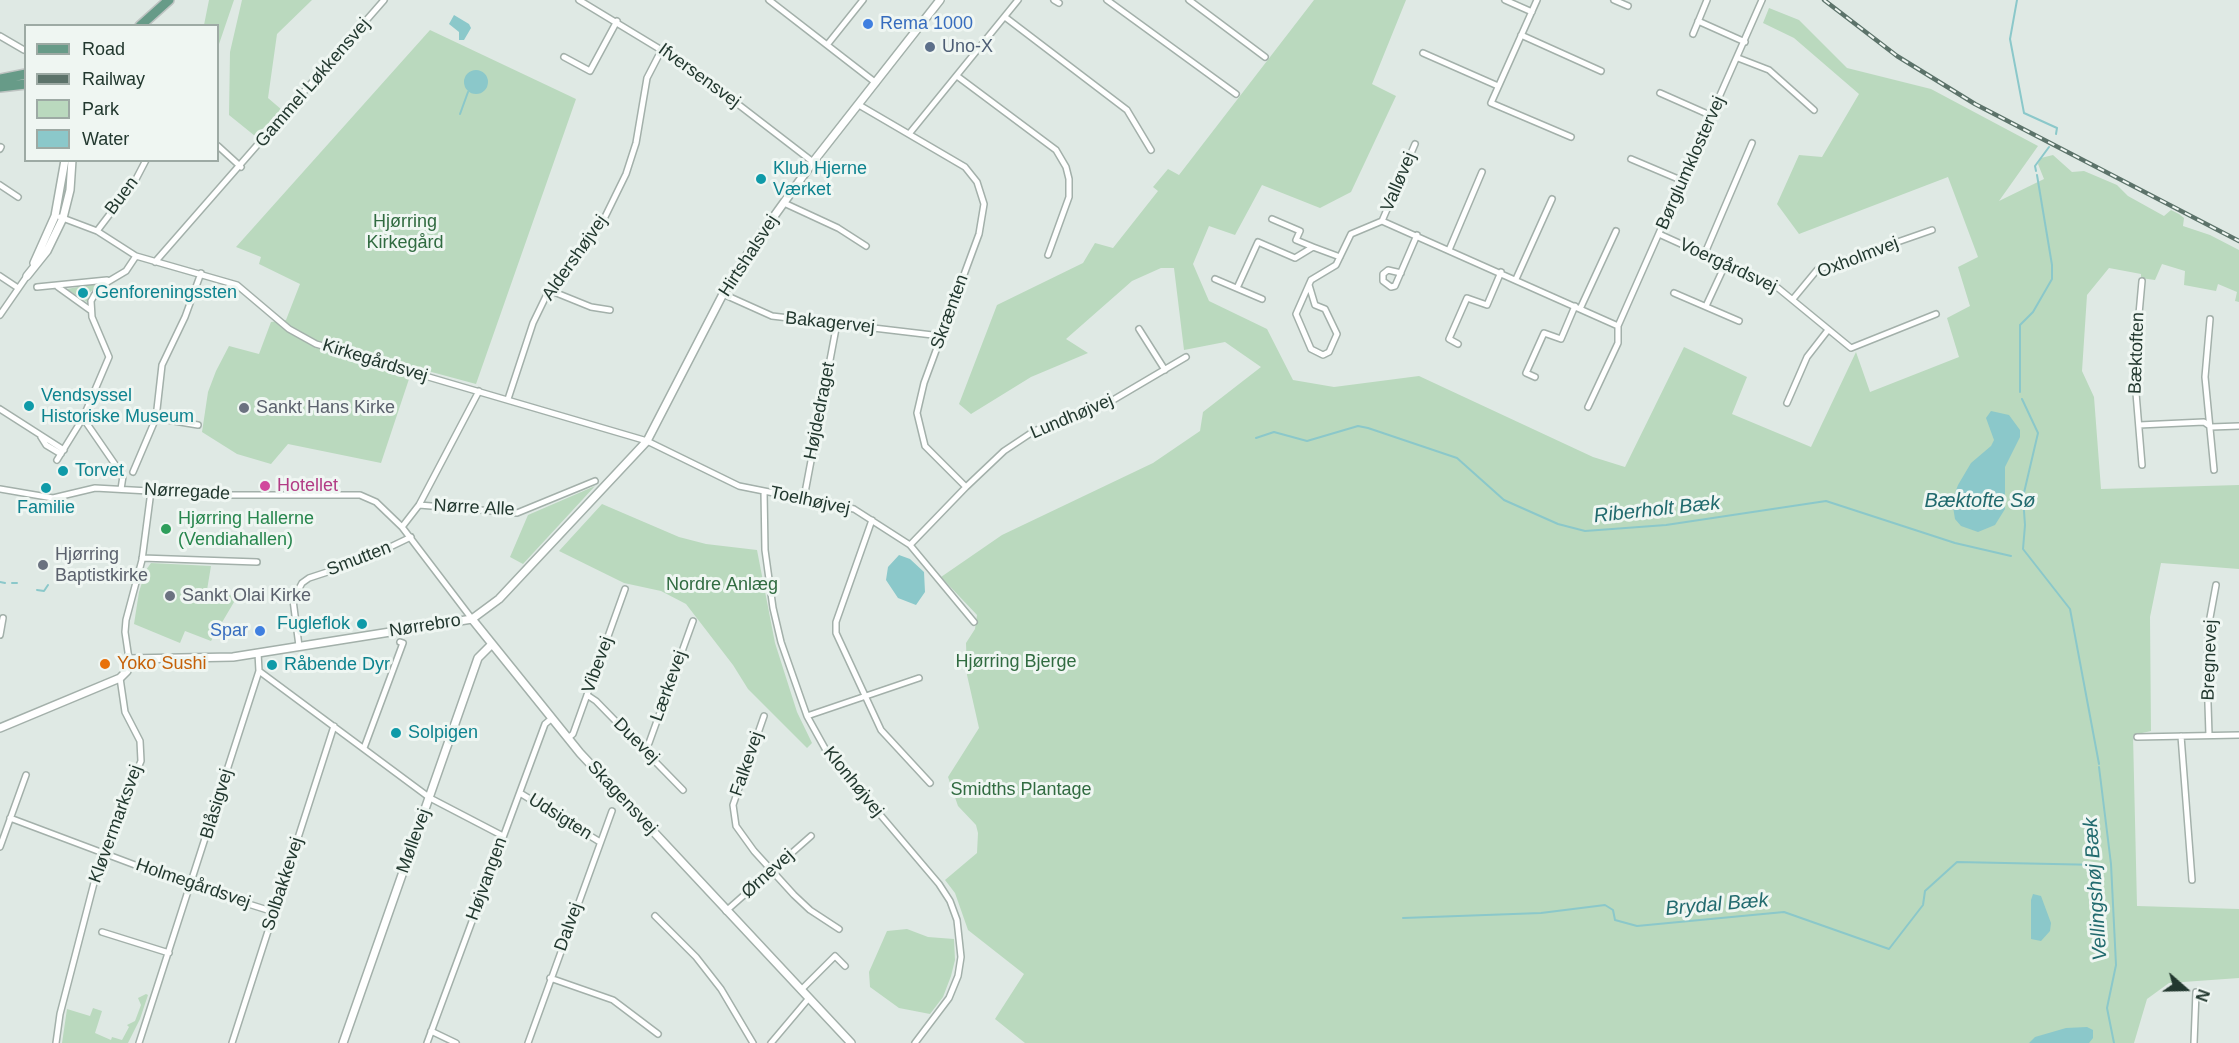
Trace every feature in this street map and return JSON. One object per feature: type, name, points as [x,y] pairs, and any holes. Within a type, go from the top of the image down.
[{"type":"main road","points":[[140,24],[169,0]]},
{"type":"main road","points":[[0,79],[24,74]]},
{"type":"main road","points":[[0,87],[24,84]]},
{"type":"street","name":"Gammel Løkkensvej","points":[[155,262],[384,0]]},
{"type":"street","name":"Ifversensvej","points":[[579,0],[691,68],[813,162]]},
{"type":"street","points":[[769,0],[776,2],[876,83]]},
{"type":"street","points":[[827,45],[863,0]]},
{"type":"street","name":"Hirtshalsvej","points":[[647,441],[723,294],[813,162],[940,0]]},
{"type":"street","points":[[909,134],[1018,0]]},
{"type":"street","points":[[1107,0],[1236,94]]},
{"type":"street","points":[[1189,0],[1266,57]]},
{"type":"street","points":[[1505,0],[1532,12]]},
{"type":"street","points":[[1537,0],[1491,103],[1571,137]]},
{"type":"street","points":[[1614,0],[1628,6]]},
{"type":"street","points":[[1693,34],[1707,0]]},
{"type":"street","name":"Børglumklostervej","points":[[1588,407],[1618,343],[1618,326],[1762,0]]},
{"type":"street","points":[[1005,17],[1127,110],[1151,150]]},
{"type":"street","points":[[564,57],[590,71],[617,21]]},
{"type":"street","points":[[1698,21],[1744,42]]},
{"type":"street","points":[[1521,35],[1601,71]]},
{"type":"street","points":[[0,36],[24,50]]},
{"type":"street","name":"Aldershøjvej","points":[[508,399],[533,323],[549,290],[602,223],[615,200],[636,143],[647,78],[662,49]]},
{"type":"street","points":[[1423,52],[1498,86]]},
{"type":"street","points":[[1738,58],[1769,70],[1814,110]]},
{"type":"street","points":[[957,76],[1056,150],[1066,167],[1069,197],[1048,255]]},
{"type":"street","points":[[1660,93],[1712,116]]},
{"type":"street","name":"Skrænten","points":[[858,105],[965,167],[977,182],[982,196],[981,226],[924,383],[917,413],[919,429],[925,446],[966,487]]},
{"type":"street","points":[[1705,253],[1752,143]]},
{"type":"street","name":"Valløvej","points":[[1382,221],[1415,144]]},
{"type":"street","points":[[219,147],[241,166]]},
{"type":"street","points":[[1631,159],[1683,181]]},
{"type":"street","points":[[59,217],[65,162]]},
{"type":"street","points":[[0,315],[27,276],[59,217],[70,190],[72,162]]},
{"type":"street","name":"Buen","points":[[97,231],[135,181],[145,162]]},
{"type":"street","points":[[1449,250],[1482,171]]},
{"type":"street","points":[[0,185],[18,197]]},
{"type":"street","points":[[1516,279],[1552,199]]},
{"type":"street","points":[[784,203],[838,228],[866,246]]},
{"type":"street","name":"Kirkegårdsvej","points":[[59,217],[97,231],[136,256],[237,285],[289,329],[316,344],[647,441]]},
{"type":"street","points":[[1272,219],[1300,231],[1296,240],[1340,258]]},
{"type":"street","points":[[1309,285],[1315,305],[1325,309],[1336,333],[1329,352],[1323,355],[1311,349],[1296,314],[1311,280],[1336,266],[1351,234],[1382,221],[1618,326]]},
{"type":"street","name":"Oxholmvej","points":[[1793,299],[1817,270],[1932,230]]},
{"type":"street","points":[[1535,376],[1526,373],[1544,333],[1561,339],[1616,231]]},
{"type":"street","name":"Voergårdsvej","points":[[1659,234],[1763,280],[1793,299],[1851,348],[1936,314]]},
{"type":"street","points":[[1401,273],[1417,236]]},
{"type":"street","points":[[1237,288],[1258,242],[1294,258],[1313,247]]},
{"type":"street","points":[[38,288],[107,280],[124,272],[136,256]]},
{"type":"street","points":[[1706,306],[1726,263]]},
{"type":"street","points":[[1458,344],[1449,339],[1467,298],[1487,305],[1501,272]]},
{"type":"street","points":[[133,472],[156,418],[162,365],[185,317],[201,273]]},
{"type":"street","points":[[0,276],[18,288]]},
{"type":"street","points":[[1215,279],[1262,299]]},
{"type":"street","points":[[90,309],[93,295],[107,280]]},
{"type":"street","name":"Bæktoften","points":[[2142,281],[2134,369],[2142,465]]},
{"type":"street","points":[[57,460],[83,418],[108,354],[90,309],[58,287]]},
{"type":"street","points":[[549,290],[591,307],[610,310]]},
{"type":"street","points":[[1674,293],[1739,321]]},
{"type":"street","name":"Bakagervej","points":[[723,294],[772,316],[941,336]]},
{"type":"street","points":[[2210,319],[2205,377],[2214,470]]},
{"type":"street","name":"Højdedraget","points":[[804,498],[837,323]]},
{"type":"street","points":[[1139,329],[1165,370]]},
{"type":"street","points":[[1787,403],[1807,357],[1828,330]]},
{"type":"street","name":"Lundhøjvej","points":[[966,487],[1004,451],[1034,431],[1108,403],[1186,357]]},
{"type":"street","points":[[402,527],[420,505],[479,391]]},
{"type":"street","points":[[0,409],[40,435],[46,445],[63,452]]},
{"type":"street","points":[[83,418],[123,476],[121,489]]},
{"type":"street","points":[[156,418],[198,425]]},
{"type":"street","points":[[2139,425],[2204,422],[2211,427],[2239,426]]},
{"type":"street","name":"Toelhøjvej","points":[[647,441],[723,480],[764,492],[854,509],[910,545],[974,622]]},
{"type":"street","name":"Nørrebro","points":[[129,659],[206,658],[258,653],[472,619],[518,581],[647,441]]},
{"type":"street","name":"Nørre Alle","points":[[420,505],[517,513],[595,481]]},
{"type":"street","points":[[910,545],[966,487]]},
{"type":"street","name":"Nørregade","points":[[0,489],[53,498],[95,488],[221,495],[360,495],[376,502],[402,527]]},
{"type":"street","points":[[0,728],[120,678],[127,671],[129,659],[125,632],[126,620],[142,558],[151,491]]},
{"type":"street","name":"Klonhøjvej","points":[[764,492],[765,550],[773,608],[807,716],[827,752],[939,884],[950,901],[957,920],[961,957],[958,976],[949,998],[915,1043]]},
{"type":"street","points":[[872,520],[836,622],[836,633],[881,730],[930,783]]},
{"type":"street","name":"Skagensvej","points":[[402,527],[551,719],[726,912],[851,1043]]},
{"type":"street","name":"Smutten","points":[[299,646],[293,600],[302,583],[309,578],[360,561],[411,537]]},
{"type":"street","points":[[142,558],[257,562]]},
{"type":"street","name":"Bregnevej","points":[[2209,735],[2207,663],[2216,585]]},
{"type":"street","name":"Vibevej","points":[[568,738],[573,734],[625,589]]},
{"type":"street","points":[[0,635],[3,618]]},
{"type":"street","name":"Lærkevej","points":[[644,749],[650,741],[693,621]]},
{"type":"street","points":[[364,748],[403,643],[400,642]]},
{"type":"street","name":"Møllevej","points":[[343,1043],[479,655],[492,644]]},
{"type":"street","name":"Blåsigvej","points":[[139,1043],[259,671],[258,653]]},
{"type":"street","points":[[259,671],[430,798],[502,836]]},
{"type":"street","name":"Kløvermarksvej","points":[[57,1043],[60,1014],[102,852],[141,761],[140,741],[125,712],[120,678]]},
{"type":"street","points":[[807,716],[919,678]]},
{"type":"street","name":"Duevej","points":[[586,695],[644,749],[683,790]]},
{"type":"street","name":"Falkevej","points":[[764,716],[733,805],[733,817],[739,833],[804,905],[839,929]]},
{"type":"street","name":"Højvangen","points":[[427,1043],[502,836],[545,724],[551,719]]},
{"type":"street","name":"Solbakkevej","points":[[232,1043],[334,726]]},
{"type":"street","points":[[2137,737],[2239,735]]},
{"type":"street","points":[[2181,736],[2192,880]]},
{"type":"street","points":[[0,847],[26,775]]},
{"type":"street","name":"Udsigten","points":[[519,793],[600,842]]},
{"type":"street","name":"Dalvej","points":[[528,1043],[612,811]]},
{"type":"street","name":"Holmegårdsvej","points":[[10,818],[191,886],[274,912]]},
{"type":"street","name":"Ørnevej","points":[[726,912],[811,836]]},
{"type":"street","points":[[655,916],[696,957],[721,989],[753,1043]]},
{"type":"street","points":[[102,932],[169,953]]},
{"type":"street","points":[[801,990],[835,956],[845,966]]},
{"type":"street","points":[[550,978],[613,1000],[658,1034]]},
{"type":"street","points":[[2194,1043],[2196,992]]},
{"type":"street","points":[[771,1043],[808,998]]},
{"type":"street","points":[[432,1031],[456,1043]]},
{"type":"green space","points":[[209,0],[234,0],[219,44],[219,24],[204,24]]},
{"type":"green space","points":[[242,0],[312,0],[277,34],[268,98],[282,110],[255,136],[229,115],[230,52]]},
{"type":"green space","points":[[1314,0],[1406,0],[1372,84],[1396,96],[1351,192],[1320,208],[1262,185],[1235,235],[1209,226],[1193,264],[1209,301],[1267,329],[1293,380],[1334,387],[1419,376],[1593,457],[1625,467],[1684,347],[1747,377],[1732,414],[1811,447],[1856,352],[1870,392],[1959,357],[1947,318],[1970,306],[1958,267],[1978,257],[1948,177],[1799,234],[1777,204],[1799,155],[1822,157],[1859,94],[1794,38],[1763,23],[1769,8],[1799,20],[1847,68],[1931,89],[2038,146],[1999,201],[2044,179],[2038,164],[2041,158],[2053,155],[2072,172],[2084,171],[2117,185],[2128,196],[2164,216],[2171,210],[2184,218],[2183,226],[2210,235],[2239,250],[2239,302],[2235,301],[2237,292],[2218,284],[2216,291],[2184,285],[2185,271],[2162,264],[2155,280],[2141,278],[2141,274],[2109,268],[2087,295],[2082,371],[2094,397],[2101,489],[2239,485],[2239,569],[2161,563],[2150,617],[2151,731],[2133,735],[2137,906],[2239,909],[2239,978],[2169,983],[2147,999],[2134,1043],[1025,1043],[995,1019],[1024,974],[968,930],[955,893],[945,880],[977,853],[976,825],[958,806],[948,777],[979,728],[967,675],[966,643],[975,629],[977,615],[941,577],[1002,535],[1153,463],[1200,431],[1203,412],[1261,367],[1225,342],[1184,350],[1174,268],[1161,268],[1132,281],[1066,339],[1088,353],[1031,377],[971,414],[959,404],[997,305],[1083,263],[1095,243],[1113,248],[1158,191],[1153,187],[1168,169],[1179,175]]},
{"type":"green space","name":"Hjørring Kirkegård","points":[[430,30],[576,99],[476,384],[413,367],[381,463],[288,444],[271,464],[237,454],[202,432],[208,392],[229,346],[259,354],[271,322],[286,320],[300,284],[259,264],[261,257],[236,247]]},
{"type":"green space","points":[[94,284],[96,287],[89,293],[87,302],[67,289]]},
{"type":"green space","points":[[595,486],[523,564],[510,557],[528,515]]},
{"type":"green space","name":"Nordre Anlæg","points":[[602,504],[679,537],[706,544],[757,550],[775,643],[797,712],[812,743],[807,748],[748,689],[733,665],[686,604],[661,591],[624,583],[559,551]]},
{"type":"green space","points":[[151,563],[211,566],[207,590],[237,597],[211,641],[185,631],[180,643],[134,624],[139,592],[146,570]]},
{"type":"green space","points":[[907,929],[928,937],[954,939],[955,960],[951,976],[943,997],[930,1014],[899,1008],[870,987],[869,972],[887,931]]},
{"type":"green space","points":[[148,995],[140,1019],[128,1043],[62,1043],[67,1009],[90,1016],[93,1008],[102,1011],[95,1033],[111,1040],[112,1037],[122,1040],[129,1027],[127,1025],[135,1021],[141,1005],[138,998]]},
{"type":"water","points":[[454,15],[469,24],[471,28],[464,40],[459,40],[459,32],[449,24]]},
{"type":"water","points":[[476,70],[485,73],[488,82],[485,91],[476,94],[467,91],[464,82],[467,73]]},
{"type":"water","name":"Bæktofte Sø","points":[[1991,411],[2009,415],[2020,430],[2020,437],[2005,467],[2005,509],[1995,525],[1978,532],[1961,526],[1955,519],[1952,501],[1971,463],[1991,446],[1994,440],[1986,418]]},
{"type":"water","points":[[899,555],[910,559],[924,572],[925,592],[916,605],[898,598],[886,580],[888,567]]},
{"type":"water","points":[[2033,894],[2041,896],[2051,923],[2050,931],[2041,941],[2031,939]]},
{"type":"water","points":[[2087,1027],[2093,1030],[2093,1038],[2089,1043],[2029,1043],[2035,1037],[2066,1028]]},
{"type":"waterway","name":"Vellingshøj Bæk","points":[[2017,0],[2010,39],[2024,113],[2057,128],[2056,134]]},
{"type":"waterway","points":[[460,114],[468,92]]},
{"type":"waterway","name":"Vellingshøj Bæk","points":[[2036,171],[2035,166],[2049,147]]},
{"type":"waterway","name":"Vellingshøj Bæk","points":[[2020,392],[2020,325],[2033,312],[2052,279],[2052,265],[2037,175]]},
{"type":"waterway","name":"Vellingshøj Bæk","points":[[2022,399],[2038,433],[2023,497],[2025,525],[2023,549],[2070,609],[2099,764]]},
{"type":"waterway","name":"Riberholt Bæk","points":[[1256,438],[1274,432],[1307,441],[1358,426],[1368,428],[1457,458],[1504,500],[1558,524],[1585,531],[1666,525],[1826,501],[1955,543],[2011,556]]},
{"type":"waterway","points":[[0,582],[5,583]]},
{"type":"waterway","points":[[12,583],[17,583]]},
{"type":"waterway","points":[[37,590],[44,591],[48,585]]},
{"type":"waterway","name":"Vellingshøj Bæk","points":[[2099,767],[2111,864],[2116,965],[2107,1008],[2114,1043]]},
{"type":"waterway","name":"Brydal Bæk","points":[[1403,918],[1541,913],[1605,905],[1613,910],[1615,920],[1637,926],[1784,912],[1889,949],[1923,905],[1925,891],[1957,862],[2101,865]]},
{"type":"railway","points":[[1824,0],[1897,56],[1975,104],[2239,241]]},
{"type":"place","name":"Rema 1000","points":[[868,24]]},
{"type":"place","name":"Uno-X","points":[[930,47]]},
{"type":"place","name":"Klub Hjerne Værket","points":[[761,179]]},
{"type":"place","name":"Genforeningssten","points":[[83,293]]},
{"type":"place","name":"Vendsyssel Historiske Museum","points":[[29,406]]},
{"type":"place","name":"Sankt Hans Kirke","points":[[244,408]]},
{"type":"place","name":"Torvet","points":[[63,471]]},
{"type":"place","name":"Hotellet","points":[[265,486]]},
{"type":"place","name":"Familie","points":[[46,488]]},
{"type":"place","name":"Hjørring Hallerne (Vendiahallen)","points":[[166,529]]},
{"type":"place","name":"Hjørring Baptistkirke","points":[[43,565]]},
{"type":"place","name":"Sankt Olai Kirke","points":[[170,596]]},
{"type":"place","name":"Fugleflok","points":[[362,624]]},
{"type":"place","name":"Spar","points":[[260,631]]},
{"type":"place","name":"Yoko Sushi","points":[[105,664]]},
{"type":"place","name":"Råbende Dyr","points":[[272,665]]},
{"type":"place","name":"Solpigen","points":[[396,733]]},
{"type":"park label","name":"Hjørring Bjerge","points":[[1016,662]]},
{"type":"park label","name":"Smidths Plantage","points":[[1021,790]]}]
